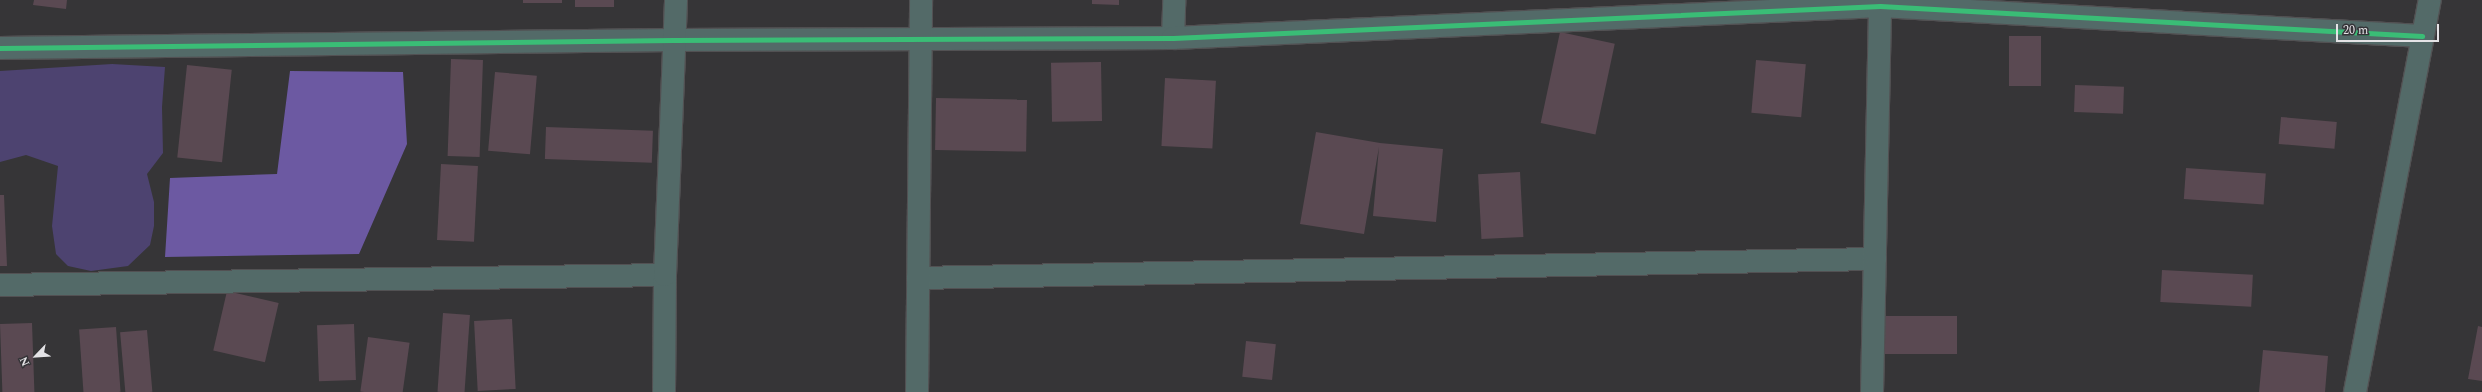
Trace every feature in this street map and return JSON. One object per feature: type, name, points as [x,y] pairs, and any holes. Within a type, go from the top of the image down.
[{"type":"street","points":[[664,392],[665,275],[673,40],[676,0]]},
{"type":"street","points":[[917,392],[921,0]]},
{"type":"street","points":[[1173,38],[1174,0]]},
{"type":"street","points":[[2355,392],[2430,0]]},
{"type":"street","points":[[0,48],[673,40],[1173,38],[1880,3],[2422,36]]},
{"type":"street","points":[[1872,392],[1880,3]]},
{"type":"street","points":[[918,278],[1875,259]]},
{"type":"street","points":[[0,285],[665,275]]},
{"type":"shaded area","points":[[112,64],[165,67],[162,107],[163,153],[147,174],[154,202],[154,226],[150,245],[128,266],[91,271],[68,266],[56,254],[52,226],[58,166],[26,155],[0,162],[0,71]]},
{"type":"shaded area","points":[[290,71],[403,72],[407,144],[359,254],[165,257],[170,178],[277,174]]},
{"type":"building","points":[[34,0],[67,0],[66,9],[33,5]]},
{"type":"building","points":[[523,0],[562,0],[562,3],[523,3]]},
{"type":"building","points":[[575,0],[614,0],[614,7],[575,7]]},
{"type":"building","points":[[1092,0],[1119,0],[1119,5],[1092,4]]},
{"type":"building","points":[[1560,32],[1615,44],[1595,135],[1541,123]]},
{"type":"building","points":[[2009,36],[2041,36],[2041,86],[2009,86]]},
{"type":"building","points":[[451,59],[483,60],[480,157],[448,156]]},
{"type":"building","points":[[1756,60],[1806,64],[1801,117],[1751,113]]},
{"type":"building","points":[[1101,62],[1102,121],[1052,122],[1051,63]]},
{"type":"building","points":[[187,65],[232,70],[222,162],[177,157]]},
{"type":"building","points":[[495,72],[537,76],[530,154],[488,151]]},
{"type":"building","points":[[1165,78],[1216,81],[1212,149],[1161,146]]},
{"type":"building","points":[[2075,85],[2124,87],[2123,114],[2074,112]]},
{"type":"building","points":[[936,98],[1027,100],[1026,152],[935,150]]},
{"type":"building","points":[[2281,117],[2337,122],[2334,149],[2279,144]]},
{"type":"building","points":[[546,127],[653,131],[652,163],[545,159]]},
{"type":"building","points":[[1316,132],[1380,143],[1443,149],[1436,222],[1373,216],[1379,147],[1364,234],[1300,224]]},
{"type":"building","points":[[441,164],[478,166],[474,242],[437,240]]},
{"type":"building","points":[[2186,168],[2266,174],[2264,205],[2184,199]]},
{"type":"building","points":[[1520,172],[1523,237],[1481,239],[1478,174]]},
{"type":"building","points":[[0,195],[4,195],[7,266],[0,266]]},
{"type":"building","points":[[2162,270],[2253,275],[2251,307],[2160,302]]},
{"type":"building","points":[[227,291],[279,303],[265,362],[213,350]]},
{"type":"building","points":[[443,313],[470,315],[465,392],[437,392]]},
{"type":"building","points":[[1881,316],[1957,316],[1957,354],[1881,354]]},
{"type":"building","points":[[512,319],[516,389],[478,391],[474,321]]},
{"type":"building","points":[[32,323],[34,392],[2,392],[0,324]]},
{"type":"building","points":[[354,324],[356,380],[319,381],[317,325]]},
{"type":"building","points":[[2478,326],[2482,327],[2482,381],[2468,379]]},
{"type":"building","points":[[116,327],[121,392],[83,392],[79,330]]},
{"type":"building","points":[[147,330],[152,392],[125,392],[120,332]]},
{"type":"building","points":[[368,337],[410,343],[403,392],[360,391]]},
{"type":"building","points":[[1246,341],[1276,344],[1272,380],[1242,377]]},
{"type":"building","points":[[2263,350],[2328,356],[2325,392],[2259,392]]},
{"type":"cycle path","points":[[0,48],[673,40],[1173,38],[1880,6],[2422,36]]}]
